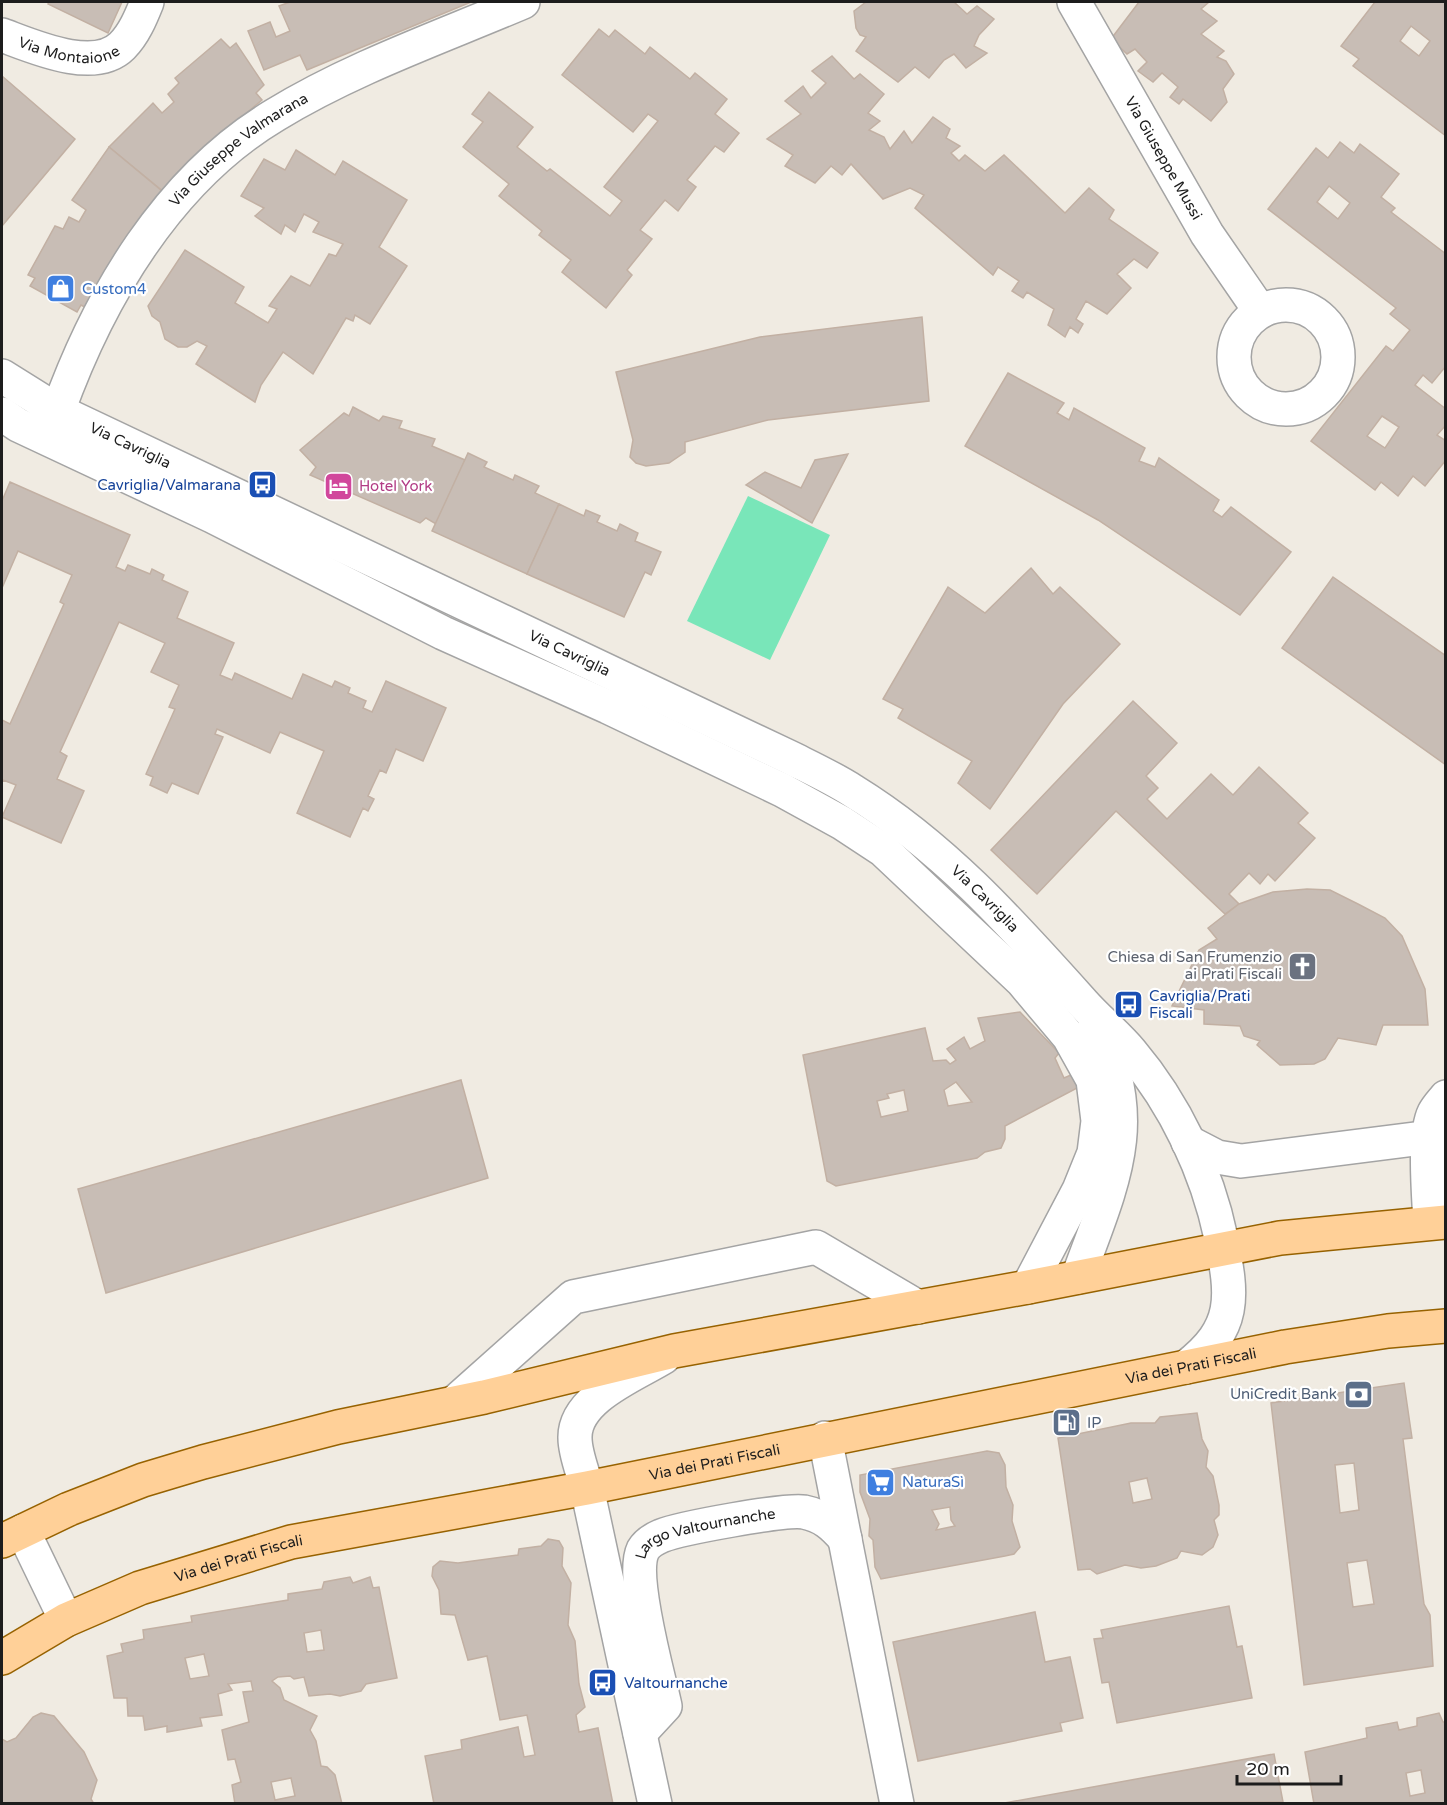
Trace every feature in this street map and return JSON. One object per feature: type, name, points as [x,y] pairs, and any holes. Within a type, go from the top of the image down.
[{"type":"main road","points":[[12,1536],[69,1509],[172,1471],[271,1444],[674,1352],[1280,1238],[1438,1223]]},
{"type":"main road","name":"Via dei Prati Fiscali","points":[[2,1658],[66,1620],[140,1588],[291,1542],[587,1488],[825,1438],[1334,1339],[1446,1326]]},
{"type":"street","name":"Via Montaione","points":[[2,35],[60,54],[100,58],[122,46],[136,27],[147,2]]},
{"type":"street","name":"Via Giuseppe Valmarana","points":[[58,411],[90,329],[116,284],[168,212],[226,151],[259,125],[301,100],[524,2]]},
{"type":"street","name":"Via Giuseppe Mussi","points":[[1074,2],[1207,234],[1260,311]]},
{"type":"street","name":"Via Cavriglia","points":[[2,376],[58,411],[836,781],[884,812],[961,873],[1013,923],[1084,1004],[1131,1052],[1169,1108],[1188,1142],[1215,1209],[1229,1298],[1223,1326],[1210,1348],[1186,1367]]},
{"type":"street","points":[[2,414],[18,425],[212,516],[443,633],[608,706],[782,790],[842,822],[883,850],[1022,981],[1069,1037],[1093,1080],[1098,1121],[1094,1153],[1079,1190],[1028,1287]]},
{"type":"street","name":"Via Cavriglia","points":[[1078,1277],[1110,1190],[1121,1126],[1115,1074],[1084,1004]]},
{"type":"street","points":[[1438,1223],[1438,1135],[1434,1113],[1446,1097]]},
{"type":"street","points":[[1188,1142],[1216,1157],[1241,1161],[1438,1135]]},
{"type":"street","points":[[454,1403],[573,1297],[816,1247],[918,1307]]},
{"type":"street","points":[[655,1803],[587,1488],[574,1441],[578,1422],[585,1408],[597,1397],[674,1352]]},
{"type":"street","points":[[825,1438],[897,1803]]},
{"type":"street","name":"Largo Valtournanche","points":[[640,1733],[665,1706],[638,1574],[644,1547],[671,1533],[780,1513],[802,1512],[828,1521],[845,1539]]},
{"type":"street","points":[[12,1536],[66,1620]]},
{"type":"green space","points":[[748,496],[830,535],[770,660],[687,621]]},
{"type":"building","points":[[49,2],[122,2],[108,33],[48,4]]},
{"type":"building","points":[[290,2],[471,2],[307,70],[300,55],[264,70],[248,31],[270,22],[276,37],[290,31],[279,6]]},
{"type":"building","points":[[866,2],[954,2],[967,14],[977,6],[994,19],[979,35],[974,46],[987,53],[966,68],[954,54],[944,60],[929,78],[915,67],[898,82],[856,51],[866,37],[860,35],[856,28],[854,11]]},
{"type":"building","points":[[1139,2],[1209,2],[1201,9],[1217,21],[1201,34],[1224,51],[1217,57],[1226,61],[1234,74],[1223,89],[1227,102],[1211,121],[1183,99],[1179,104],[1170,97],[1178,87],[1162,73],[1153,82],[1138,71],[1147,62],[1135,49],[1127,54],[1111,39]]},
{"type":"building","points":[[1375,2],[1446,2],[1446,136],[1353,66],[1359,59],[1341,46]],"holes":[[[1411,26],[1430,41],[1419,56],[1400,41]]]},
{"type":"building","points":[[599,29],[609,37],[615,30],[645,54],[650,47],[690,79],[695,73],[727,99],[715,114],[739,133],[724,152],[715,146],[687,180],[696,187],[678,211],[665,200],[640,230],[652,239],[627,270],[632,275],[606,308],[562,272],[571,260],[539,235],[542,231],[499,196],[509,184],[463,147],[483,122],[472,114],[489,92],[533,127],[517,147],[547,171],[550,169],[610,216],[622,201],[604,187],[658,121],[648,114],[633,132],[562,75]]},
{"type":"building","points":[[221,39],[230,48],[236,43],[264,85],[256,93],[262,100],[222,134],[165,193],[109,147],[153,103],[162,113],[174,102],[168,94],[179,83],[175,78]]},
{"type":"building","points":[[832,56],[854,79],[860,74],[884,94],[868,113],[880,121],[869,130],[884,137],[890,149],[904,131],[912,143],[933,117],[950,129],[946,138],[960,146],[951,153],[959,161],[965,155],[985,171],[1004,155],[1065,213],[1089,188],[1114,210],[1109,219],[1158,253],[1147,268],[1134,259],[1117,274],[1131,288],[1107,314],[1086,301],[1076,319],[1083,324],[1078,333],[1070,327],[1065,337],[1048,325],[1054,309],[1027,292],[1023,298],[1012,291],[1019,281],[998,267],[993,275],[915,208],[924,195],[910,188],[883,199],[851,164],[842,175],[831,166],[815,183],[785,166],[793,155],[767,139],[801,114],[785,101],[803,86],[811,98],[826,83],[812,71]]},
{"type":"building","points":[[2,76],[75,139],[2,226]]},
{"type":"building","points":[[1340,142],[1354,153],[1360,144],[1399,174],[1381,197],[1395,208],[1391,212],[1446,254],[1446,366],[1432,383],[1423,375],[1415,385],[1446,409],[1446,425],[1437,435],[1446,441],[1446,460],[1425,486],[1413,476],[1398,496],[1381,482],[1375,490],[1311,441],[1386,346],[1393,351],[1410,330],[1390,314],[1396,308],[1268,209],[1316,148],[1328,158]],"holes":[[[1329,186],[1350,203],[1338,219],[1317,202]],[[1382,416],[1399,427],[1385,448],[1367,436]]]},
{"type":"building","points":[[109,147],[162,191],[90,310],[81,305],[77,312],[30,286],[35,278],[28,275],[55,226],[63,229],[69,217],[79,222],[86,210],[72,200]]},
{"type":"building","points":[[296,150],[335,175],[343,161],[407,200],[379,247],[407,266],[370,324],[355,315],[353,321],[346,318],[313,374],[283,352],[261,385],[255,402],[196,364],[207,346],[197,341],[187,347],[178,347],[165,339],[160,322],[152,316],[148,306],[185,250],[244,287],[235,303],[268,323],[277,309],[269,306],[291,276],[310,286],[329,254],[336,256],[343,244],[313,232],[319,222],[304,214],[295,232],[285,225],[281,234],[255,216],[264,208],[241,196],[264,159],[285,170]]},
{"type":"building","points":[[922,317],[929,401],[768,420],[685,442],[685,452],[669,463],[646,466],[636,463],[630,457],[633,440],[616,372],[760,337]]},
{"type":"building","points":[[1008,373],[1064,403],[1057,413],[1069,420],[1074,408],[1145,448],[1139,461],[1155,467],[1159,458],[1219,500],[1213,511],[1222,517],[1231,507],[1291,552],[1240,615],[1098,520],[965,446]]},
{"type":"building","points":[[353,407],[379,421],[383,416],[402,421],[399,428],[435,439],[432,446],[465,460],[436,524],[426,518],[420,523],[310,475],[316,467],[300,450],[344,413],[349,416]]},
{"type":"building","points":[[468,453],[487,462],[484,467],[513,480],[515,475],[539,486],[535,493],[559,504],[527,574],[432,531]]},
{"type":"building","points":[[848,454],[812,523],[746,485],[765,472],[801,488],[815,460]]},
{"type":"building","points":[[10,482],[130,535],[116,567],[125,571],[128,565],[150,574],[152,569],[164,575],[162,580],[188,592],[177,618],[234,643],[220,675],[232,680],[235,673],[292,699],[303,674],[332,687],[335,681],[350,688],[348,693],[366,701],[363,708],[372,712],[386,681],[446,708],[423,761],[396,749],[386,773],[380,770],[368,796],[374,799],[368,811],[363,808],[350,837],[297,813],[324,751],[280,732],[270,753],[217,729],[215,734],[223,737],[198,794],[172,783],[167,793],[150,785],[153,777],[146,774],[175,709],[169,707],[179,685],[151,672],[165,643],[119,622],[60,752],[67,756],[57,779],[84,791],[61,843],[2,817],[16,785],[3,780],[2,783],[2,720],[10,724],[64,604],[60,602],[72,575],[18,551],[2,588],[2,501]]},
{"type":"building","points":[[559,504],[584,516],[586,510],[600,516],[597,522],[617,531],[620,524],[638,533],[635,541],[661,552],[651,575],[645,572],[624,617],[527,574]]},
{"type":"building","points":[[1031,568],[1053,594],[1060,587],[1120,644],[1063,704],[990,809],[958,783],[972,761],[898,718],[903,709],[883,699],[948,587],[985,613]]},
{"type":"building","points":[[1333,577],[1446,656],[1446,765],[1282,648]]},
{"type":"building","points":[[1133,701],[1177,743],[1146,776],[1158,788],[1147,799],[1167,819],[1211,774],[1233,795],[1259,767],[1308,813],[1298,823],[1315,838],[1275,881],[1268,874],[1260,884],[1249,873],[1229,894],[1239,904],[1225,914],[1116,811],[1037,894],[991,850]]},
{"type":"building","name":"Chiesa di San Frumenzio ai Prati Fiscali","points":[[1307,889],[1330,890],[1385,918],[1402,936],[1425,989],[1428,1025],[1383,1025],[1376,1045],[1338,1038],[1325,1059],[1314,1064],[1280,1065],[1257,1045],[1260,1041],[1244,1036],[1240,1026],[1204,1024],[1204,1010],[1172,1006],[1199,950],[1217,939],[1208,928],[1239,904],[1273,892]]},
{"type":"building","points":[[1020,1012],[1059,1053],[1055,1058],[1064,1078],[1071,1075],[1079,1087],[1005,1126],[1005,1139],[1001,1148],[985,1152],[977,1158],[836,1186],[827,1181],[803,1055],[925,1028],[933,1061],[946,1060],[950,1064],[956,1060],[947,1049],[964,1037],[970,1049],[985,1041],[978,1018]],"holes":[[[956,1082],[972,1102],[948,1106],[944,1090]],[[904,1090],[908,1111],[881,1117],[877,1101],[889,1098],[887,1094]]]},
{"type":"building","points":[[461,1080],[488,1178],[106,1293],[78,1189]]},
{"type":"building","points":[[1404,1383],[1412,1438],[1403,1439],[1424,1604],[1430,1615],[1433,1666],[1304,1685],[1271,1403]],"holes":[[[1354,1463],[1359,1510],[1340,1513],[1335,1465]],[[1367,1560],[1374,1604],[1353,1607],[1347,1563]]]},
{"type":"building","points":[[1197,1413],[1202,1439],[1208,1451],[1206,1467],[1213,1476],[1219,1505],[1219,1515],[1214,1520],[1218,1535],[1213,1547],[1202,1555],[1181,1551],[1177,1558],[1156,1566],[1141,1568],[1125,1565],[1097,1574],[1090,1569],[1078,1570],[1058,1438],[1131,1423],[1155,1423],[1160,1417]],"holes":[[[1147,1478],[1152,1499],[1133,1503],[1129,1482]]]},
{"type":"building","points":[[987,1451],[999,1453],[1005,1465],[1006,1487],[1013,1505],[1012,1521],[1020,1547],[1014,1554],[881,1579],[875,1567],[873,1540],[869,1536],[870,1519],[860,1492],[860,1475]],"holes":[[[950,1507],[951,1520],[955,1526],[936,1530],[939,1524],[932,1510]]]},
{"type":"building","points":[[548,1539],[559,1541],[563,1548],[562,1566],[571,1583],[568,1625],[575,1641],[579,1684],[585,1707],[576,1715],[579,1732],[598,1728],[613,1804],[434,1804],[425,1756],[462,1749],[461,1740],[518,1727],[524,1757],[535,1755],[527,1715],[500,1720],[487,1656],[468,1660],[455,1615],[441,1614],[439,1590],[432,1576],[433,1567],[440,1561],[458,1563],[518,1555],[519,1549],[541,1546]]},
{"type":"building","points":[[350,1577],[353,1583],[370,1577],[373,1588],[379,1587],[397,1678],[366,1684],[361,1691],[340,1696],[330,1694],[309,1696],[304,1677],[294,1679],[290,1676],[278,1677],[272,1681],[280,1688],[284,1700],[317,1716],[310,1730],[316,1741],[321,1766],[327,1767],[335,1775],[342,1804],[235,1804],[232,1785],[241,1782],[235,1759],[228,1760],[222,1730],[249,1722],[243,1692],[253,1691],[251,1681],[228,1684],[232,1690],[218,1694],[222,1715],[200,1718],[202,1726],[167,1732],[167,1726],[145,1730],[143,1716],[128,1716],[127,1698],[114,1698],[107,1656],[123,1652],[121,1644],[144,1639],[143,1630],[192,1622],[191,1616],[288,1600],[288,1594],[322,1589],[324,1582]],"holes":[[[321,1630],[324,1650],[307,1652],[304,1633]],[[204,1654],[209,1676],[190,1679],[185,1658]],[[291,1778],[295,1796],[275,1800],[271,1782]]]},
{"type":"building","points":[[1229,1606],[1237,1647],[1242,1646],[1252,1698],[1117,1723],[1109,1682],[1102,1683],[1094,1639],[1103,1638],[1101,1630]]},
{"type":"building","points":[[1035,1612],[1045,1662],[1070,1657],[1083,1718],[1060,1723],[1062,1731],[918,1761],[893,1642]]},
{"type":"building","points":[[41,1713],[54,1716],[84,1752],[97,1780],[91,1799],[94,1804],[2,1804],[2,1739],[7,1742],[16,1738],[33,1717]]},
{"type":"building","points":[[1439,1713],[1443,1722],[1446,1722],[1446,1804],[1314,1804],[1305,1752],[1367,1738],[1366,1728],[1397,1722],[1399,1730],[1417,1726],[1417,1718]],"holes":[[[1421,1770],[1425,1793],[1410,1796],[1406,1773]]]},
{"type":"building","points":[[1274,1754],[1283,1802],[999,1804]]},
{"type":"place","name":"Custom4","points":[[61,289]]},
{"type":"place","name":"Cavriglia/Valmarana","points":[[262,485]]},
{"type":"place","name":"Hotel York","points":[[338,486]]},
{"type":"place","name":"Chiesa di San Frumenzio ai Prati Fiscali","points":[[1303,966]]},
{"type":"place","name":"Cavriglia/Prati Fiscali","points":[[1128,1005]]},
{"type":"place","name":"UniCredit Bank","points":[[1358,1394]]},
{"type":"place","name":"IP","points":[[1066,1423]]},
{"type":"place","name":"NaturaSì","points":[[881,1482]]},
{"type":"place","name":"Valtournanche","points":[[603,1683]]}]
